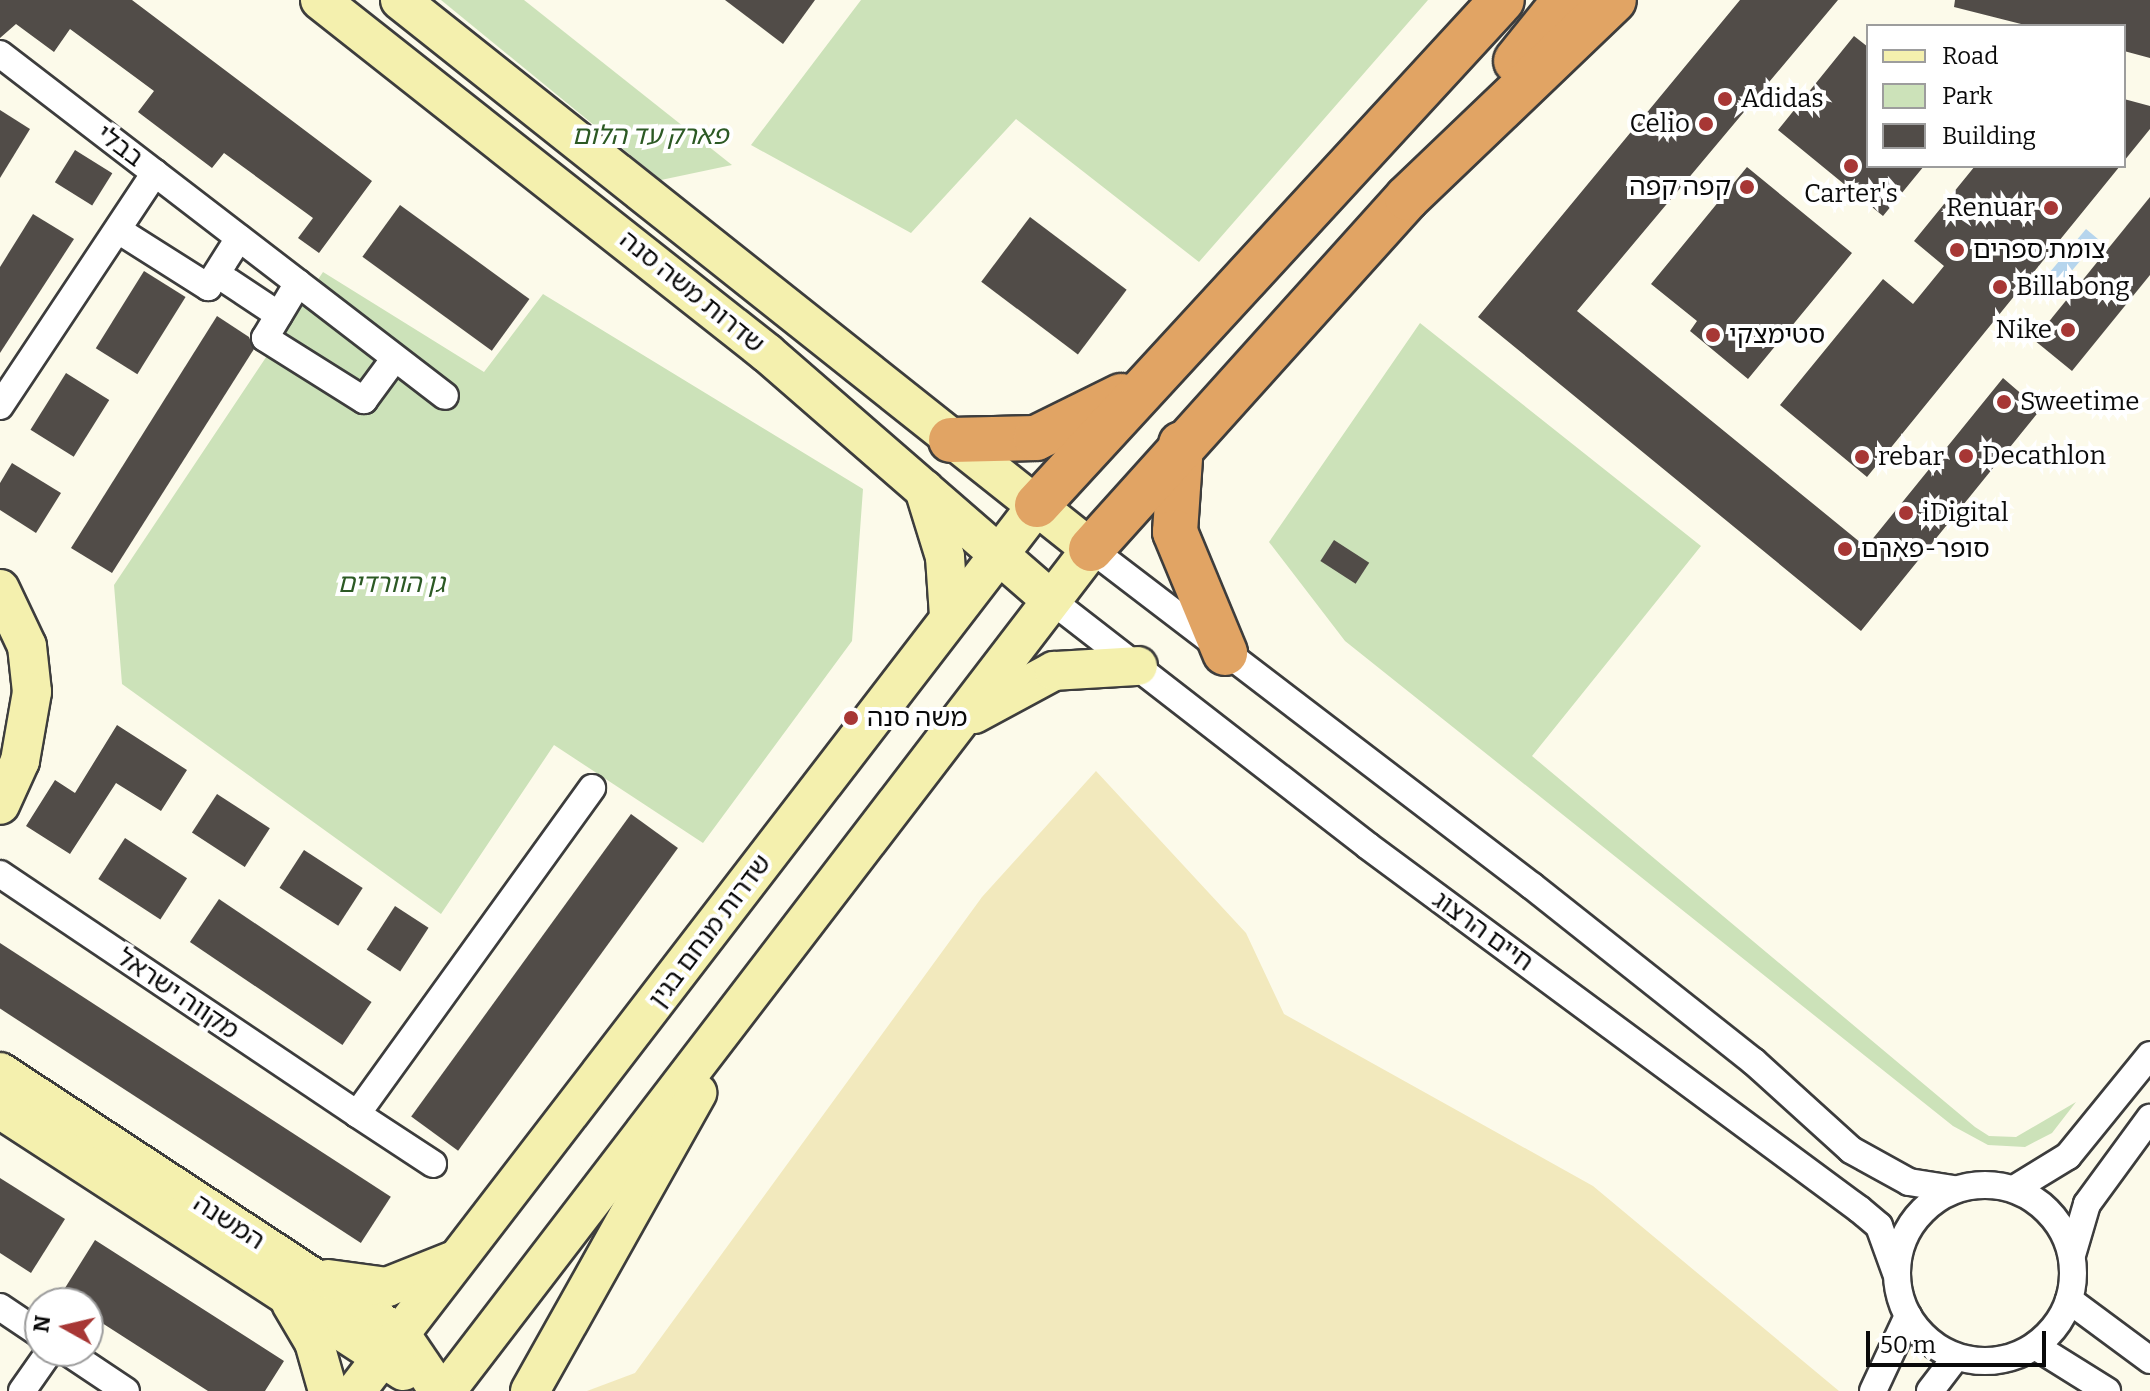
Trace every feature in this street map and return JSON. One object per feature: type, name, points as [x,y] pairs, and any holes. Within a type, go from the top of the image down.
[{"type":"highway","points":[[1385,129],[1485,0]]},
{"type":"highway","points":[[1037,505],[1165,371],[1502,0]]},
{"type":"highway","points":[[1407,198],[1565,0]]},
{"type":"highway","points":[[1091,549],[1181,444],[1407,198],[1614,0]]},
{"type":"highway","points":[[951,440],[1056,432],[1165,371]]},
{"type":"highway","points":[[1181,444],[1175,532],[1225,653]]},
{"type":"main road","name":"שדרות משה סנה","points":[[320,0],[648,255],[921,481],[1051,600]]},
{"type":"main road","name":"שדרות משה סנה","points":[[400,0],[1091,549]]},
{"type":"main road","points":[[921,481],[943,546],[949,615]]},
{"type":"main road","name":"שדרות מנחם בגין","points":[[356,1391],[470,1248],[949,615],[1037,505]]},
{"type":"main road","points":[[446,1391],[1091,549]]},
{"type":"main road","points":[[0,589],[27,646],[28,729],[0,805]]},
{"type":"main road","points":[[955,725],[1054,671],[1138,666]]},
{"type":"main road","points":[[530,1391],[743,1006]]},
{"type":"main road","name":"המשנה","points":[[0,1072],[296,1283],[392,1346],[436,1391]]},
{"type":"main road","name":"המשנה","points":[[0,1109],[296,1283]]},
{"type":"main road","points":[[328,1391],[296,1283],[387,1287],[430,1274],[470,1248]]},
{"type":"street","name":"בבלי","points":[[0,54],[445,396]]},
{"type":"street","points":[[0,406],[155,173]]},
{"type":"street","points":[[118,230],[208,287],[239,238]]},
{"type":"street","points":[[217,274],[279,315]]},
{"type":"street","points":[[298,283],[265,338],[364,400],[395,358]]},
{"type":"street","points":[[1091,549],[1716,1031],[1851,1150],[1909,1182],[1953,1189],[2014,1189],[2068,1156],[2150,1055]]},
{"type":"street","name":"חיים הרצוג","points":[[1051,600],[1368,846],[1859,1209],[1879,1226],[1896,1273]]},
{"type":"street","points":[[357,1114],[592,788]]},
{"type":"street","name":"מקווה ישראל","points":[[0,874],[433,1164]]},
{"type":"street","points":[[1953,1189],[1912,1223],[1896,1273],[1908,1316],[1932,1344],[1956,1357],[2010,1358],[2035,1346],[2069,1300],[2072,1255],[2087,1204],[2150,1118]]},
{"type":"street","points":[[2014,1189],[2061,1227],[2072,1255]]},
{"type":"street","points":[[2069,1300],[2150,1360]]},
{"type":"street","points":[[0,1307],[24,1323]]},
{"type":"street","points":[[1873,1391],[1908,1316]]},
{"type":"street","points":[[2035,1346],[2107,1391]]},
{"type":"street","points":[[1930,1391],[1956,1357]]},
{"type":"street","points":[[22,1391],[39,1367]]},
{"type":"street","points":[[90,1367],[126,1391]]},
{"type":"green space","name":"פארק עד הלום","points":[[441,0],[524,0],[732,165],[661,180]]},
{"type":"green space","points":[[861,0],[1428,0],[1199,262],[1016,119],[911,233],[751,145]]},
{"type":"green space","name":"גן הוורדים","points":[[323,272],[484,372],[543,294],[863,489],[852,641],[703,843],[554,745],[441,914],[122,684],[114,585]]},
{"type":"green space","points":[[1420,323],[1701,546],[1532,756],[1975,1127],[1989,1136],[2016,1137],[2076,1102],[2052,1133],[2025,1147],[1988,1145],[1953,1126],[1345,641],[1269,542]]},
{"type":"sand","points":[[1096,771],[1246,933],[1284,1014],[1593,1186],[1839,1391],[587,1391],[635,1373],[982,897]]},
{"type":"water","points":[[2086,229],[2098,239],[2061,284],[2049,273]]},
{"type":"building","points":[[0,0],[132,0],[372,181],[319,253],[298,238],[313,218],[224,153],[212,168],[138,112],[154,91],[70,29],[54,52],[16,24],[0,38]]},
{"type":"building","points":[[725,0],[815,0],[783,44]]},
{"type":"building","points":[[1740,0],[1838,0],[1577,311],[1866,547],[2003,378],[2040,410],[1861,631],[1478,317]]},
{"type":"building","points":[[1955,0],[2150,0],[2150,58],[2126,52],[2126,24],[2021,24],[1954,7]]},
{"type":"building","points":[[1854,36],[1866,45],[1866,168],[1922,168],[1883,216],[1778,130]]},
{"type":"building","points":[[2126,100],[2150,106],[2150,129],[2126,159]]},
{"type":"building","points":[[0,110],[30,129],[0,178]]},
{"type":"building","points":[[75,150],[112,173],[92,206],[55,182]]},
{"type":"building","points":[[1747,167],[1852,253],[1748,379],[1690,331],[1697,321],[1651,284]]},
{"type":"building","points":[[1973,168],[2118,168],[1867,477],[1780,405],[1883,279],[1913,304],[1944,266],[1914,241]]},
{"type":"building","points":[[2150,197],[2150,275],[2072,371],[2034,340]]},
{"type":"building","points":[[400,205],[529,299],[492,351],[362,257]]},
{"type":"building","points":[[33,214],[74,239],[0,353],[0,267]]},
{"type":"building","points":[[1030,217],[1127,290],[1078,355],[981,282]]},
{"type":"building","points":[[144,271],[186,297],[137,374],[96,348]]},
{"type":"building","points":[[217,316],[249,337],[254,349],[112,573],[71,548]]},
{"type":"building","points":[[66,373],[109,400],[74,457],[30,430]]},
{"type":"building","points":[[12,463],[61,493],[36,533],[0,510],[0,483]]},
{"type":"building","points":[[1334,540],[1369,563],[1356,584],[1320,561]]},
{"type":"building","points":[[117,725],[187,770],[161,811],[116,783],[70,854],[26,826],[55,780],[75,793]]},
{"type":"building","points":[[217,794],[270,828],[245,867],[192,833]]},
{"type":"building","points":[[631,814],[678,848],[458,1151],[411,1117]]},
{"type":"building","points":[[125,838],[187,878],[160,919],[98,879]]},
{"type":"building","points":[[304,850],[363,888],[338,926],[279,888]]},
{"type":"building","points":[[219,899],[372,1002],[342,1045],[190,942]]},
{"type":"building","points":[[395,906],[429,928],[400,971],[367,950]]},
{"type":"building","points":[[0,943],[391,1197],[361,1243],[0,1009]]},
{"type":"building","points":[[0,1178],[65,1219],[31,1273],[0,1253]]},
{"type":"building","points":[[95,1240],[284,1361],[265,1391],[208,1391],[104,1324],[104,1287],[66,1287]]},
{"type":"place","name":"Adidas","points":[[1725,99]]},
{"type":"place","name":"Celio","points":[[1706,124]]},
{"type":"place","name":"Carter's","points":[[1851,166]]},
{"type":"place","name":"קפה קפה","points":[[1747,187]]},
{"type":"place","name":"Renuar","points":[[2051,208]]},
{"type":"place","name":"צומת ספרים","points":[[1957,250]]},
{"type":"place","name":"Billabong","points":[[2000,287]]},
{"type":"place","name":"Nike","points":[[2068,330]]},
{"type":"place","name":"סטימצקי","points":[[1713,335]]},
{"type":"place","name":"Sweetime","points":[[2004,402]]},
{"type":"place","name":"Decathlon","points":[[1966,456]]},
{"type":"place","name":"rebar","points":[[1862,457]]},
{"type":"place","name":"iDigital","points":[[1906,513]]},
{"type":"place","name":"סופר-פארם","points":[[1845,549]]},
{"type":"place","name":"משה סנה","points":[[851,718]]}]
